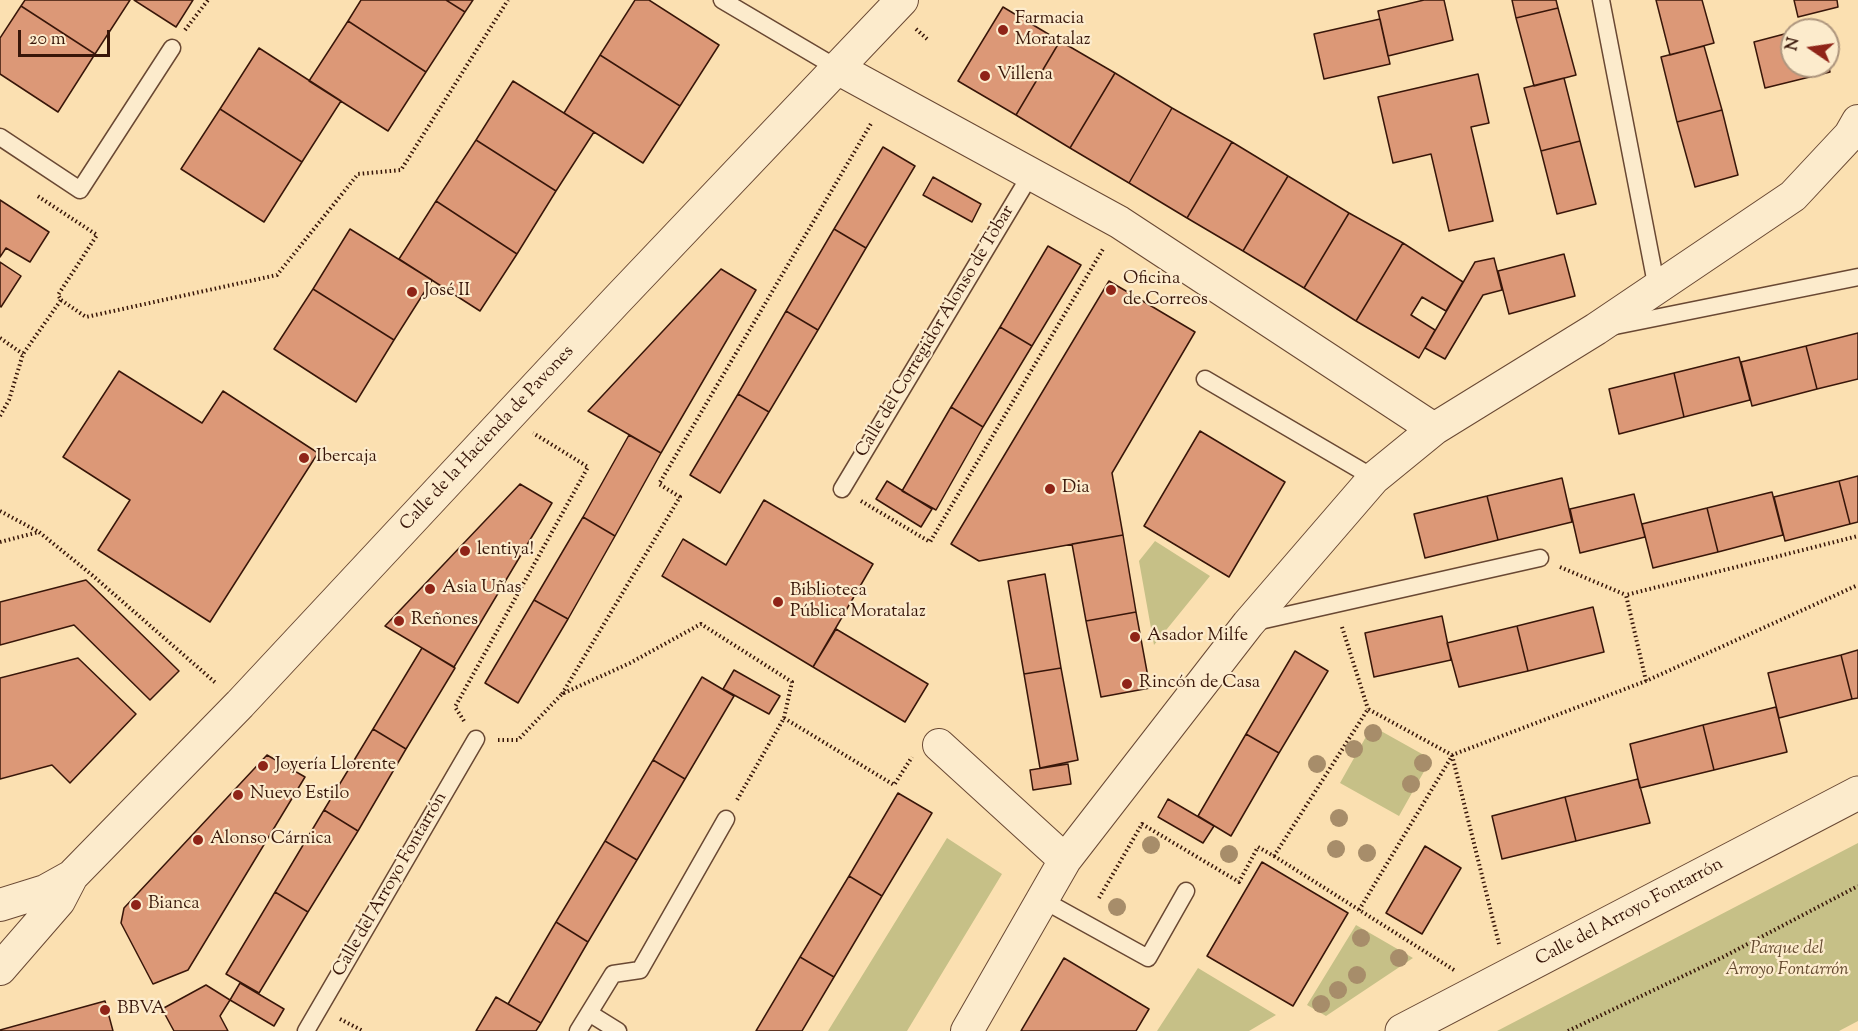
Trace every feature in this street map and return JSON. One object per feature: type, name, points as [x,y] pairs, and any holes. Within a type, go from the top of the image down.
[{"type":"street","name":"Calle de la Hacienda de Pavones","points":[[0,905],[45,891],[72,876],[240,704],[837,68],[906,13]]},
{"type":"street","points":[[837,68],[1119,222],[1434,429]]},
{"type":"street","points":[[967,1031],[1065,860],[1248,624],[1374,478],[1434,429],[1596,329],[1793,196],[1850,135],[1858,122]]},
{"type":"street","points":[[939,745],[1065,860]]},
{"type":"street","name":"Calle del Arroyo Fontarrón","points":[[1402,1031],[1858,793]]},
{"type":"street","name":"Calle de la Hacienda de Pavones","points":[[0,969],[59,901],[72,876]]},
{"type":"lane","points":[[722,0],[837,68]]},
{"type":"lane","points":[[1601,0],[1657,289]]},
{"type":"lane","points":[[0,137],[80,190],[172,48]]},
{"type":"lane","name":"Calle del Corregidor Alonso de Tobar","points":[[842,489],[1031,174]]},
{"type":"lane","points":[[1596,329],[1858,277]]},
{"type":"lane","points":[[1205,379],[1374,478]]},
{"type":"lane","points":[[1248,624],[1540,558]]},
{"type":"lane","name":"Calle del Arroyo Fontarrón","points":[[306,1031],[476,739]]},
{"type":"lane","points":[[578,1031],[613,974],[640,970],[726,819]]},
{"type":"lane","points":[[1043,900],[1148,958],[1186,891]]},
{"type":"lane","points":[[589,1013],[618,1031]]},
{"type":"path","points":[[172,48],[208,0]]},
{"type":"path","points":[[36,195],[97,235],[58,295],[61,300],[86,317],[277,275],[358,174],[400,170],[508,0]]},
{"type":"path","points":[[906,13],[927,39]]},
{"type":"path","points":[[508,418],[588,468],[455,707],[476,739],[518,740],[562,694],[680,497],[659,484],[873,120]]},
{"type":"path","points":[[842,489],[930,542],[1119,222]]},
{"type":"path","points":[[0,416],[9,400],[23,354],[61,300]]},
{"type":"path","points":[[0,338],[23,354]]},
{"type":"path","points":[[0,511],[39,532],[92,574],[139,618],[240,704]]},
{"type":"path","points":[[0,542],[39,532]]},
{"type":"path","points":[[1540,558],[1626,596],[1858,536]]},
{"type":"path","points":[[1359,910],[1452,755],[1646,681],[1858,585]]},
{"type":"path","points":[[1626,596],[1646,681]]},
{"type":"path","points":[[1335,604],[1368,709],[1452,755],[1499,943],[1515,973]]},
{"type":"path","points":[[562,694],[630,663],[700,624],[792,682],[784,718],[726,819]]},
{"type":"path","points":[[1274,856],[1368,709]]},
{"type":"path","points":[[784,718],[894,785],[924,738],[939,745]]},
{"type":"path","points":[[1099,898],[1142,824],[1239,882],[1258,847],[1482,988]]},
{"type":"path","points":[[1568,1031],[1723,957],[1858,886]]},
{"type":"green space","points":[[1155,541],[1210,576],[1154,645],[1139,561]]},
{"type":"green space","points":[[1372,726],[1431,759],[1399,816],[1340,783]]},
{"type":"green space","points":[[947,838],[1002,874],[907,1031],[828,1031]]},
{"type":"green space","name":"Parque del Arroyo Fontarrón","points":[[1858,843],[1858,1021],[1839,1031],[1497,1031]]},
{"type":"green space","points":[[1356,925],[1413,958],[1326,1016],[1307,1005]]},
{"type":"green space","points":[[1198,968],[1276,1015],[1249,1031],[1157,1031]]},
{"type":"building","points":[[25,0],[130,0],[95,54],[21,6]]},
{"type":"building","points":[[134,0],[193,0],[176,27]]},
{"type":"building","points":[[361,0],[446,0],[465,12],[426,72],[348,21]]},
{"type":"building","points":[[446,0],[473,0],[465,12]]},
{"type":"building","points":[[635,0],[649,0],[719,45],[680,106],[600,55]]},
{"type":"building","points":[[1424,0],[1444,0],[1453,40],[1388,56],[1378,11]]},
{"type":"building","points":[[1512,0],[1556,0],[1558,8],[1516,18]]},
{"type":"building","points":[[1656,0],[1702,0],[1714,43],[1670,55]]},
{"type":"building","points":[[1794,0],[1837,0],[1838,7],[1798,17]]},
{"type":"building","points":[[21,6],[95,54],[58,112],[0,74],[0,38]]},
{"type":"building","points":[[1003,7],[1060,41],[1016,115],[958,81]]},
{"type":"building","points":[[1558,8],[1576,75],[1534,86],[1516,18]]},
{"type":"building","points":[[1380,19],[1390,64],[1324,79],[1314,34]]},
{"type":"building","points":[[348,21],[426,72],[388,131],[309,81]]},
{"type":"building","points":[[1780,35],[1780,78],[1806,78],[1765,88],[1754,42]]},
{"type":"building","points":[[1060,41],[1115,73],[1070,148],[1016,115]]},
{"type":"building","points":[[1704,46],[1722,110],[1677,122],[1661,57]]},
{"type":"building","points":[[259,48],[341,101],[302,162],[220,109]]},
{"type":"building","points":[[600,55],[680,106],[643,163],[564,113]]},
{"type":"building","points":[[1115,73],[1172,108],[1129,183],[1070,148]]},
{"type":"building","points":[[1478,74],[1489,123],[1471,127],[1493,221],[1449,231],[1431,154],[1393,163],[1378,97]]},
{"type":"building","points":[[1564,78],[1580,141],[1541,151],[1524,88]]},
{"type":"building","points":[[513,81],[594,132],[556,191],[476,140]]},
{"type":"building","points":[[1172,108],[1232,142],[1187,218],[1129,183]]},
{"type":"building","points":[[220,109],[302,162],[264,222],[181,169]]},
{"type":"building","points":[[1722,110],[1738,175],[1695,187],[1677,122]]},
{"type":"building","points":[[476,140],[556,191],[517,254],[436,201]]},
{"type":"building","points":[[1580,141],[1596,204],[1557,214],[1541,151]]},
{"type":"building","points":[[1232,142],[1288,176],[1243,251],[1187,218]]},
{"type":"building","points":[[883,147],[915,166],[866,248],[834,229]]},
{"type":"building","points":[[1288,176],[1349,213],[1304,288],[1243,251]]},
{"type":"building","points":[[933,177],[981,204],[972,222],[923,195]]},
{"type":"building","points":[[0,200],[49,232],[30,262],[6,248],[0,257]]},
{"type":"building","points":[[436,201],[517,254],[480,311],[399,259]]},
{"type":"building","points":[[1349,213],[1403,243],[1356,321],[1304,288]]},
{"type":"building","points":[[350,229],[432,280],[394,340],[313,289]]},
{"type":"building","points":[[834,229],[866,248],[818,330],[786,311]]},
{"type":"building","points":[[1403,243],[1463,282],[1446,311],[1422,297],[1411,315],[1435,330],[1419,358],[1356,321]]},
{"type":"building","points":[[1048,246],[1081,265],[1032,346],[1000,327]]},
{"type":"building","points":[[1564,254],[1575,296],[1509,314],[1498,271]]},
{"type":"building","points":[[1494,258],[1502,290],[1483,295],[1445,359],[1425,348],[1475,262]]},
{"type":"building","points":[[0,262],[21,276],[1,307],[0,306]]},
{"type":"building","points":[[721,269],[756,290],[661,453],[588,411]]},
{"type":"building","points":[[1109,281],[1195,332],[1112,473],[1123,535],[979,561],[951,544]]},
{"type":"building","points":[[313,289],[394,340],[356,402],[274,349]]},
{"type":"building","points":[[786,311],[818,330],[769,412],[738,394]]},
{"type":"building","points":[[1000,327],[1032,346],[983,427],[951,407]]},
{"type":"building","points":[[1858,333],[1858,379],[1817,389],[1806,346]]},
{"type":"building","points":[[1806,346],[1817,389],[1752,406],[1741,362]]},
{"type":"building","points":[[1739,357],[1750,400],[1684,417],[1674,373]]},
{"type":"building","points":[[119,371],[202,423],[223,391],[318,453],[210,622],[98,550],[130,500],[63,457]]},
{"type":"building","points":[[1674,373],[1684,417],[1619,434],[1609,389]]},
{"type":"building","points":[[738,394],[769,412],[720,493],[690,475]]},
{"type":"building","points":[[951,407],[983,427],[936,510],[902,491]]},
{"type":"building","points":[[1200,431],[1285,482],[1229,577],[1144,526]]},
{"type":"building","points":[[629,435],[661,453],[615,536],[583,517]]},
{"type":"building","points":[[1858,476],[1858,522],[1850,524],[1839,481]]},
{"type":"building","points":[[1562,478],[1572,522],[1498,540],[1487,496]]},
{"type":"building","points":[[887,481],[932,509],[921,527],[876,499]]},
{"type":"building","points":[[1839,481],[1850,524],[1785,541],[1774,497]]},
{"type":"building","points":[[520,484],[552,503],[454,667],[385,626]]},
{"type":"building","points":[[1772,492],[1783,535],[1718,552],[1707,508]]},
{"type":"building","points":[[1634,494],[1645,537],[1580,553],[1570,509]]},
{"type":"building","points":[[1487,496],[1498,540],[1425,558],[1414,514]]},
{"type":"building","name":"Biblioteca Pública Moratalaz","points":[[764,500],[873,564],[813,667],[662,576],[683,539],[726,565]]},
{"type":"building","points":[[1707,508],[1718,552],[1653,568],[1642,524]]},
{"type":"building","points":[[583,517],[615,536],[568,619],[534,600]]},
{"type":"building","points":[[1123,535],[1136,612],[1086,621],[1072,544]]},
{"type":"building","points":[[1045,574],[1061,668],[1024,674],[1008,581]]},
{"type":"building","points":[[86,580],[179,671],[150,700],[74,625],[0,645],[0,602]]},
{"type":"building","points":[[534,600],[568,619],[518,703],[485,683]]},
{"type":"building","points":[[1593,607],[1604,652],[1528,671],[1517,626]]},
{"type":"building","points":[[1136,612],[1150,688],[1101,697],[1086,621]]},
{"type":"building","points":[[1442,616],[1451,660],[1374,677],[1365,633]]},
{"type":"building","points":[[1517,626],[1528,671],[1459,687],[1447,643]]},
{"type":"building","points":[[836,629],[928,684],[905,722],[813,667]]},
{"type":"building","points":[[422,648],[455,668],[406,749],[373,729]]},
{"type":"building","points":[[1858,650],[1858,698],[1852,699],[1841,655]]},
{"type":"building","points":[[1295,651],[1328,671],[1279,753],[1246,734]]},
{"type":"building","points":[[1841,655],[1852,699],[1779,718],[1768,673]]},
{"type":"building","points":[[78,658],[136,714],[70,783],[52,765],[0,779],[0,678]]},
{"type":"building","points":[[1061,668],[1078,760],[1040,768],[1024,674]]},
{"type":"building","points":[[734,670],[780,696],[769,714],[723,689]]},
{"type":"building","points":[[702,677],[734,696],[685,779],[653,760]]},
{"type":"building","points":[[1776,707],[1787,752],[1714,770],[1703,725]]},
{"type":"building","points":[[1703,725],[1714,770],[1640,788],[1630,744]]},
{"type":"building","points":[[373,729],[406,749],[358,831],[324,810]]},
{"type":"building","points":[[1246,734],[1279,753],[1231,836],[1198,816]]},
{"type":"building","points":[[267,755],[305,777],[188,970],[153,984],[121,923],[124,908]]},
{"type":"building","points":[[653,760],[685,779],[637,860],[605,841]]},
{"type":"building","points":[[1068,764],[1071,784],[1033,790],[1030,770]]},
{"type":"building","points":[[1638,779],[1650,823],[1576,841],[1565,797]]},
{"type":"building","points":[[898,793],[932,813],[882,896],[849,876]]},
{"type":"building","points":[[1565,797],[1576,841],[1502,859],[1492,816]]},
{"type":"building","points":[[1168,799],[1214,826],[1203,843],[1158,817]]},
{"type":"building","points":[[324,810],[358,831],[308,912],[275,892]]},
{"type":"building","points":[[605,841],[637,860],[588,942],[556,922]]},
{"type":"building","points":[[1425,846],[1461,868],[1422,934],[1386,913]]},
{"type":"building","points":[[1262,862],[1348,913],[1293,1006],[1207,956]]},
{"type":"building","points":[[849,876],[882,896],[834,977],[800,957]]},
{"type":"building","points":[[275,892],[308,912],[259,993],[226,974]]},
{"type":"building","points":[[556,922],[588,942],[541,1023],[508,1004]]},
{"type":"building","points":[[800,957],[834,977],[802,1031],[756,1031]]},
{"type":"building","points":[[1064,958],[1149,1009],[1136,1031],[1021,1031]]},
{"type":"building","points":[[240,983],[284,1009],[274,1026],[230,1000]]},
{"type":"building","points":[[206,985],[230,1000],[220,1016],[228,1031],[174,1031],[162,1009]]},
{"type":"building","points":[[496,997],[541,1023],[536,1031],[476,1031]]},
{"type":"building","points":[[105,1001],[113,1031],[0,1031],[0,1030]]},
{"type":"place","name":"Farmacia Moratalaz","points":[[1003,30]]},
{"type":"place","name":"Villena","points":[[985,76]]},
{"type":"place","name":"Oficina de Correos","points":[[1111,290]]},
{"type":"place","name":"José II","points":[[412,292]]},
{"type":"place","name":"Ibercaja","points":[[304,458]]},
{"type":"place","name":"Dia","points":[[1050,489]]},
{"type":"place","name":"lentiya!","points":[[465,551]]},
{"type":"place","name":"Asia Uñas","points":[[430,589]]},
{"type":"place","name":"Biblioteca Pública Moratalaz","points":[[778,602]]},
{"type":"place","name":"Reñones","points":[[399,621]]},
{"type":"place","name":"Asador Milfe","points":[[1135,637]]},
{"type":"place","name":"Rincón de Casa","points":[[1127,684]]},
{"type":"place","name":"Joyería Llorente","points":[[263,766]]},
{"type":"place","name":"Nuevo Estilo","points":[[238,795]]},
{"type":"place","name":"Alonso Cárnica","points":[[198,840]]},
{"type":"place","name":"Bianca","points":[[136,905]]},
{"type":"place","name":"BBVA","points":[[105,1010]]}]
